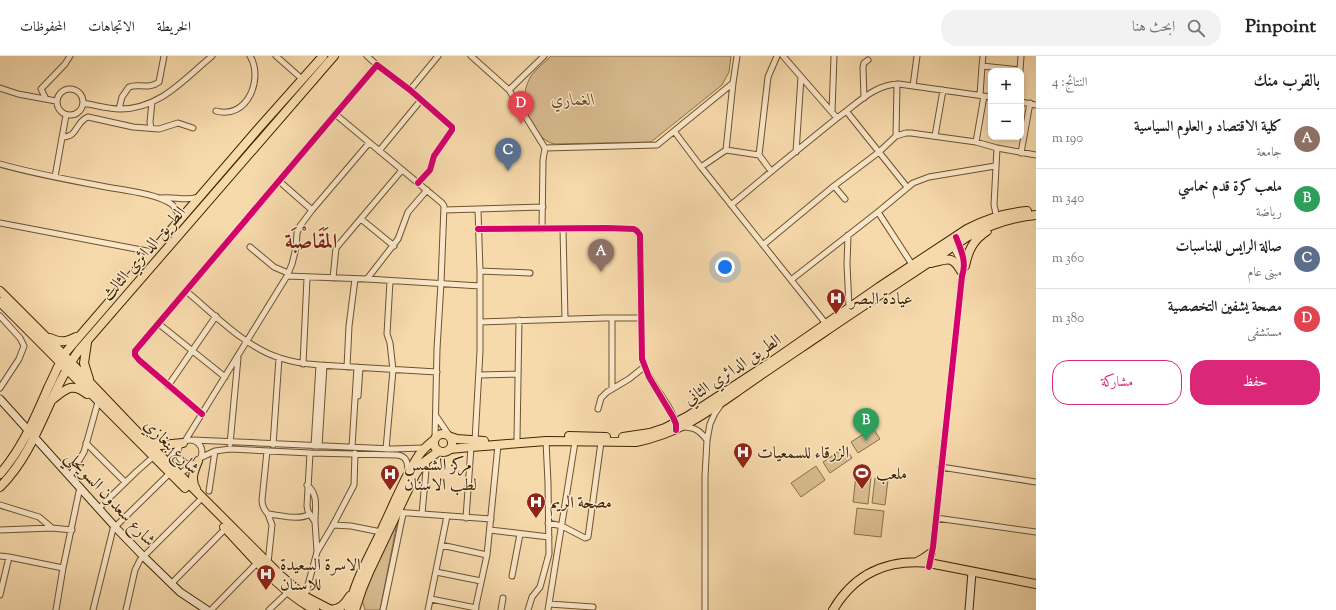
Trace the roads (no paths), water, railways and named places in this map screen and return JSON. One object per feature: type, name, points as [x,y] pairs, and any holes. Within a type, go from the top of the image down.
[{"type":"main road","name":"الطريق الدائري الثالث","points":[[0,474],[13,458],[29,431],[62,358],[152,252],[323,56]]},
{"type":"main road","name":"الطريق الدائري الثالث","points":[[0,487],[19,464],[35,438],[69,365],[89,337],[334,56]]},
{"type":"main road","points":[[287,96],[294,101]]},
{"type":"main road","points":[[736,388],[954,242],[984,228],[1008,213],[1036,210]]},
{"type":"main road","points":[[963,271],[966,257],[974,242],[997,220],[1036,215]]},
{"type":"main road","points":[[926,264],[954,242]]},
{"type":"main road","points":[[828,326],[849,307],[914,268],[945,259],[950,259],[958,264],[963,271]]},
{"type":"main road","name":"شارع بنغازي","points":[[0,291],[42,334],[62,358]]},
{"type":"main road","name":"شارع بنغازي","points":[[0,302],[92,385],[144,439],[171,471]]},
{"type":"main road","points":[[42,334],[56,341],[64,342],[81,335]]},
{"type":"main road","points":[[89,337],[85,351],[84,363],[87,375],[92,385]]},
{"type":"main road","name":"شارع بنغازي","points":[[69,365],[101,404],[153,456],[305,596],[330,610]]},
{"type":"main road","points":[[52,400],[66,388],[72,387],[79,389],[101,404]]},
{"type":"main road","name":"الطريق الدائري الثاني","points":[[501,443],[546,441],[636,442],[650,439],[697,419],[722,403],[736,388]]},
{"type":"main road","name":"الطريق الدائري الثاني","points":[[501,443],[517,439],[574,436],[618,438],[650,434],[678,427],[736,388]]},
{"type":"main road","name":"شارع سعدون السويحلي","points":[[0,399],[114,526],[143,556],[180,592],[207,610]]},
{"type":"main road","points":[[330,610],[342,606],[356,585],[381,532],[397,513],[407,477],[424,448],[442,433],[473,444]]},
{"type":"main road","points":[[450,436],[453,444],[450,450]]},
{"type":"main road","points":[[144,439],[160,445],[182,444]]},
{"type":"main road","points":[[435,439],[435,447],[439,451],[444,452],[473,444],[501,443]]},
{"type":"main road","points":[[355,610],[370,570],[414,475],[427,459],[439,451]]},
{"type":"main road","points":[[198,460],[192,479],[200,499]]},
{"type":"main road","name":"شارع بنغازي","points":[[200,499],[257,562],[288,592],[314,610]]},
{"type":"main road","points":[[833,610],[844,593],[866,575],[884,566],[892,564],[932,560],[971,574],[1036,584]]},
{"type":"main road","points":[[838,610],[848,596],[868,579],[883,572],[909,567],[932,560],[971,574],[1036,587]]},
{"type":"main road","points":[[969,610],[971,574]]},
{"type":"main road","points":[[349,610],[356,585]]},
{"type":"main road","points":[[360,595],[360,605],[363,610]]},
{"type":"street","points":[[46,99],[41,89],[65,64],[70,56]]},
{"type":"street","points":[[119,109],[122,97],[129,87],[135,85],[148,86],[159,82],[164,56]]},
{"type":"street","points":[[83,103],[119,109],[131,108],[152,102],[168,94],[212,56]]},
{"type":"street","points":[[216,111],[228,112],[236,110],[248,99],[251,93],[254,76],[254,64],[250,56]]},
{"type":"street","points":[[276,56],[302,79]]},
{"type":"street","points":[[367,56],[410,90],[452,127],[452,130],[434,156],[430,170],[418,183]]},
{"type":"street","points":[[410,90],[438,56]]},
{"type":"street","points":[[471,56],[510,90],[545,148],[543,160],[542,229]]},
{"type":"street","points":[[510,90],[544,56]]},
{"type":"street","points":[[726,150],[733,83],[738,56]]},
{"type":"street","points":[[771,171],[759,155],[768,77],[777,56]]},
{"type":"street","points":[[783,56],[837,118]]},
{"type":"street","points":[[832,112],[834,56]]},
{"type":"street","points":[[913,86],[917,56]]},
{"type":"street","points":[[976,142],[982,96],[982,66],[984,56]]},
{"type":"street","points":[[1020,68],[1021,56]]},
{"type":"street","points":[[864,98],[863,68],[864,63],[868,60]]},
{"type":"street","points":[[202,414],[138,360],[135,355],[137,348],[159,324],[377,65]]},
{"type":"street","points":[[982,66],[1001,68]]},
{"type":"street","points":[[796,152],[801,77]]},
{"type":"street","points":[[545,148],[657,144],[733,83]]},
{"type":"street","points":[[896,136],[898,84]]},
{"type":"street","points":[[731,205],[837,118],[883,86],[898,84],[988,97]]},
{"type":"street","points":[[0,88],[18,94],[56,101]]},
{"type":"street","points":[[71,89],[80,93],[83,103],[81,109],[76,114],[66,115],[58,108],[56,101],[61,92],[71,89]]},
{"type":"street","points":[[935,136],[943,90]]},
{"type":"street","points":[[379,151],[421,100]]},
{"type":"street","points":[[151,128],[150,122],[152,102]]},
{"type":"street","points":[[1024,102],[1036,105]]},
{"type":"street","points":[[1021,153],[1030,103]]},
{"type":"street","points":[[847,112],[907,187]]},
{"type":"street","points":[[335,114],[442,203],[445,210],[437,348],[435,439]]},
{"type":"street","points":[[55,177],[66,115]]},
{"type":"street","points":[[63,137],[69,137],[72,135],[81,122],[88,118],[128,126],[159,129],[178,123],[193,128]]},
{"type":"street","points":[[674,131],[828,326]]},
{"type":"street","points":[[763,245],[834,186],[879,152],[896,136],[906,133],[935,136],[976,142],[997,148],[1036,155]]},
{"type":"street","points":[[193,440],[201,447],[202,455],[198,460],[188,464],[180,459],[178,453],[182,444],[288,275],[296,248],[298,230],[312,210],[369,143]]},
{"type":"street","points":[[997,148],[994,205],[997,220]]},
{"type":"street","points":[[701,167],[726,150],[759,155]]},
{"type":"street","points":[[0,164],[31,173],[159,198],[174,206],[180,220]]},
{"type":"street","points":[[791,280],[878,212],[907,187],[920,179],[995,166]]},
{"type":"street","points":[[333,278],[336,248],[402,170]]},
{"type":"street","points":[[279,181],[312,210]]},
{"type":"street","points":[[834,186],[845,199]]},
{"type":"street","points":[[367,279],[394,246],[408,212],[427,190]]},
{"type":"street","points":[[159,198],[167,197],[190,200],[201,196]]},
{"type":"street","points":[[445,210],[543,207]]},
{"type":"street","points":[[466,518],[479,375],[480,271],[478,210]]},
{"type":"street","points":[[878,212],[914,268]]},
{"type":"street","points":[[361,219],[394,246]]},
{"type":"street","points":[[0,223],[152,252]]},
{"type":"street","points":[[478,230],[607,228],[634,229],[637,231],[640,235],[640,318],[642,359],[644,367],[648,377],[678,427],[695,428],[700,431],[707,440]]},
{"type":"street","points":[[563,229],[565,319]]},
{"type":"street","points":[[848,235],[847,264],[849,307]]},
{"type":"street","points":[[932,560],[963,271],[954,242]]},
{"type":"street","points":[[250,247],[272,266],[288,275],[307,278],[367,279],[480,286]]},
{"type":"street","points":[[480,271],[530,273]]},
{"type":"street","points":[[303,364],[307,278]]},
{"type":"street","points":[[347,367],[349,326],[354,279]]},
{"type":"street","points":[[386,449],[393,370],[390,343],[387,334],[390,281]]},
{"type":"street","points":[[186,291],[247,342],[279,358],[303,364],[437,372]]},
{"type":"street","points":[[0,316],[20,338],[24,346],[19,358],[0,388]]},
{"type":"street","points":[[168,386],[216,316]]},
{"type":"street","points":[[612,318],[612,389]]},
{"type":"street","points":[[480,322],[640,318]]},
{"type":"street","points":[[517,439],[519,320]]},
{"type":"street","points":[[159,324],[225,377]]},
{"type":"street","points":[[230,449],[238,355]]},
{"type":"street","points":[[268,563],[272,525],[262,503],[270,451],[273,443],[279,358]]},
{"type":"street","points":[[317,446],[321,365]]},
{"type":"street","points":[[598,409],[601,398],[607,392],[629,379],[644,367]]},
{"type":"street","points":[[354,447],[358,368]]},
{"type":"street","points":[[479,375],[518,374]]},
{"type":"street","points":[[705,610],[705,484],[707,440],[710,424],[715,412],[722,403]]},
{"type":"street","points":[[70,476],[79,461],[101,404]]},
{"type":"street","points":[[436,416],[450,436]]},
{"type":"street","points":[[171,471],[182,444],[193,440],[386,449],[424,448]]},
{"type":"street","points":[[528,610],[532,597],[540,587],[548,562],[550,548],[546,441]]},
{"type":"street","points":[[548,610],[575,442]]},
{"type":"street","points":[[548,523],[562,526],[585,538],[588,537],[601,442]]},
{"type":"street","points":[[86,443],[125,482]]},
{"type":"street","points":[[430,599],[476,609],[487,555],[493,488],[501,443]]},
{"type":"street","points":[[93,610],[114,526],[171,471],[215,451],[230,449],[397,455],[403,456],[407,462],[407,477]]},
{"type":"street","points":[[209,491],[215,451]]},
{"type":"street","points":[[310,453],[307,506],[315,522]]},
{"type":"street","points":[[316,552],[333,525],[354,484],[355,454]]},
{"type":"street","points":[[99,508],[153,456]]},
{"type":"street","points":[[422,514],[427,459]]},
{"type":"street","points":[[941,467],[1036,482]]},
{"type":"street","points":[[305,596],[316,552],[315,496],[312,489],[307,485]]},
{"type":"street","points":[[56,610],[80,487]]},
{"type":"street","points":[[126,610],[135,570],[143,556],[200,499]]},
{"type":"street","points":[[0,505],[39,517],[52,528]]},
{"type":"street","points":[[383,610],[397,513],[491,519]]},
{"type":"street","points":[[268,514],[302,517],[310,514]]},
{"type":"street","points":[[428,610],[447,516]]},
{"type":"street","points":[[936,518],[1036,532]]},
{"type":"street","points":[[333,525],[351,526],[381,532]]},
{"type":"street","points":[[0,530],[52,528],[72,530]]},
{"type":"street","points":[[171,584],[226,528]]},
{"type":"street","points":[[490,530],[549,537]]},
{"type":"street","points":[[512,576],[520,534]]},
{"type":"street","points":[[441,546],[487,555]]},
{"type":"street","points":[[0,556],[63,568]]},
{"type":"street","points":[[0,595],[8,557]]},
{"type":"street","points":[[211,610],[257,562]]},
{"type":"street","points":[[548,562],[556,564]]},
{"type":"street","points":[[436,572],[481,581]]},
{"type":"street","points":[[269,610],[288,592]]},
{"type":"street","points":[[501,610],[503,598]]},
{"type":"street","points":[[549,604],[593,607]]},
{"type":"place","name":"مصحة يشفين التخصصية","points":[[521,124]]},
{"type":"place","name":"صالة الرايس للمناسبات","points":[[508,171]]},
{"type":"place","name":"كلية الاقتصاد و العلوم السياسية","points":[[601,272]]},
{"type":"place","name":"عيادة البصر","points":[[836,315]]},
{"type":"place","name":"ملعب كرة قدم خماسي","points":[[866,441]]},
{"type":"place","name":"الزرقاء للسمعيات","points":[[743,469]]},
{"type":"place","name":"ملعب","points":[[862,490]]},
{"type":"place","name":"مركز الشمس لطب الاسنان","points":[[390,491]]},
{"type":"place","name":"مصحة الريم","points":[[536,519]]},
{"type":"place","name":"الاسرة السعيدة للاسنان","points":[[266,591]]},
{"type":"district","name":"المَقَاصْبَة","points":[[311,241]]},
{"type":"park label","name":"الغماري","points":[[573,99]]}]
